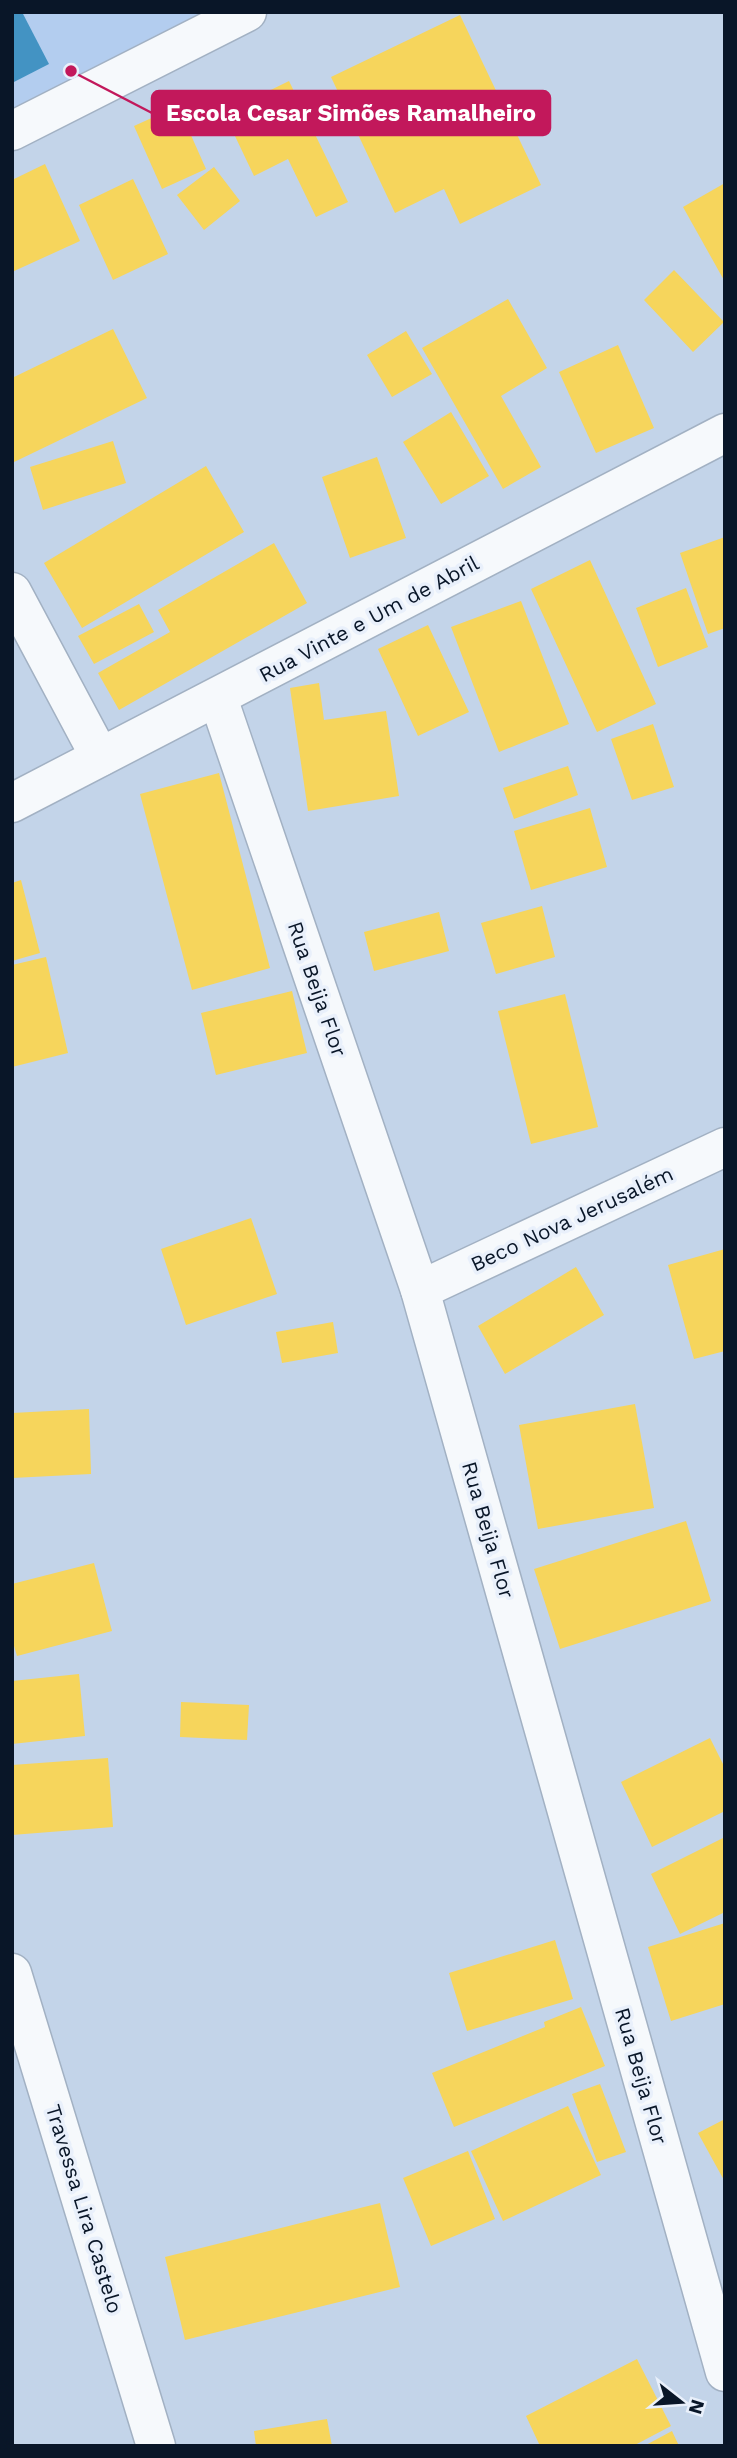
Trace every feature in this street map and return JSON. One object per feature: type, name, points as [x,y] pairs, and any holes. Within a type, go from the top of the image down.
[{"type":"street","points":[[12,131],[247,12]]},
{"type":"street","name":"Rua Vinte e Um de Abril","points":[[12,803],[725,433]]},
{"type":"street","points":[[12,592],[100,757]]},
{"type":"street","name":"Rua Beija Flor","points":[[218,698],[420,1290],[725,2372]]},
{"type":"street","name":"Beco Nova Jerusalém","points":[[420,1290],[725,1147]]},
{"type":"street","name":"Travessa Lira Castelo","points":[[12,1973],[156,2446]]},
{"type":"shaded area","points":[[12,12],[247,12],[12,131]]},
{"type":"building: Moradias","points":[[460,15],[541,185],[460,224],[444,189],[395,213],[331,77]]},
{"type":"building: Moradias","points":[[289,81],[348,202],[316,217],[288,159],[254,176],[224,113]]},
{"type":"building: Moradias","points":[[178,106],[206,169],[162,189],[134,126]]},
{"type":"building: Moradias","points":[[45,164],[80,241],[12,272],[12,180]]},
{"type":"building: Moradias","points":[[214,167],[240,201],[204,230],[177,195]]},
{"type":"building: Moradias","points":[[133,179],[168,254],[113,280],[79,205]]},
{"type":"building: Moradias","points":[[725,183],[725,282],[683,207]]},
{"type":"building: Moradias","points":[[674,270],[724,322],[693,352],[644,300]]},
{"type":"building: Moradias","points":[[508,299],[547,368],[501,396],[541,467],[503,489],[422,348]]},
{"type":"building: Moradias","points":[[113,329],[147,398],[12,463],[12,378]]},
{"type":"building: Moradias","points":[[406,331],[432,374],[392,397],[367,355]]},
{"type":"building: Moradias","points":[[618,345],[654,428],[596,453],[559,372]]},
{"type":"building: Moradias","points":[[451,412],[489,476],[441,504],[403,442]]},
{"type":"building: Moradias","points":[[113,441],[126,483],[43,510],[30,467]]},
{"type":"building: Moradias","points":[[377,457],[406,538],[350,558],[322,477]]},
{"type":"building: Moradias","points":[[206,466],[244,532],[82,628],[44,563]]},
{"type":"building: Moradias","points":[[725,537],[725,628],[708,634],[680,553]]},
{"type":"building: Moradias","points":[[274,543],[307,603],[119,710],[98,673],[170,632],[158,610]]},
{"type":"building: Moradias","points":[[590,560],[656,704],[597,732],[531,589]]},
{"type":"building: Moradias","points":[[686,588],[708,647],[658,667],[636,608]]},
{"type":"building: Moradias","points":[[521,601],[569,724],[499,752],[451,627]]},
{"type":"building: Moradias","points":[[139,604],[154,632],[94,664],[78,636]]},
{"type":"building: Moradias","points":[[428,625],[469,712],[418,736],[378,649]]},
{"type":"building: Moradias","points":[[319,683],[324,720],[386,711],[399,796],[308,811],[290,688]]},
{"type":"building: Moradias","points":[[653,724],[674,787],[632,800],[611,739]]},
{"type":"building: Moradias","points":[[568,766],[578,795],[514,819],[503,788]]},
{"type":"building: Moradias","points":[[219,773],[270,968],[192,990],[140,794]]},
{"type":"building: Moradias","points":[[590,808],[607,867],[531,890],[514,831]]},
{"type":"building: Moradias","points":[[21,880],[40,953],[12,961],[12,883]]},
{"type":"building: Moradias","points":[[542,906],[555,957],[496,974],[481,923]]},
{"type":"building: Moradias","points":[[439,912],[449,951],[374,971],[364,932]]},
{"type":"building: Moradias","points":[[46,957],[68,1053],[12,1067],[12,965]]},
{"type":"building: Moradias","points":[[292,991],[307,1053],[216,1075],[201,1013]]},
{"type":"building: Moradias","points":[[565,994],[598,1127],[531,1144],[498,1011]]},
{"type":"building: Moradias","points":[[251,1218],[277,1294],[186,1325],[161,1249]]},
{"type":"building: Moradias","points":[[725,1249],[725,1351],[694,1359],[668,1265]]},
{"type":"building: Moradias","points":[[576,1267],[604,1315],[505,1374],[478,1326]]},
{"type":"building: Moradias","points":[[333,1322],[338,1353],[282,1363],[276,1332]]},
{"type":"building: Moradias","points":[[635,1404],[654,1508],[538,1529],[519,1425]]},
{"type":"building: Moradias","points":[[89,1409],[91,1474],[12,1478],[12,1413]]},
{"type":"building: Moradias","points":[[686,1521],[711,1601],[560,1649],[534,1569]]},
{"type":"building: Moradias","points":[[94,1563],[112,1631],[17,1656],[12,1639],[12,1584]]},
{"type":"building: Moradias","points":[[79,1674],[85,1736],[12,1744],[12,1681]]},
{"type":"building: Moradias","points":[[181,1702],[249,1705],[247,1740],[180,1737]]},
{"type":"building: Moradias","points":[[710,1738],[725,1768],[725,1811],[652,1847],[621,1782]]},
{"type":"building: Moradias","points":[[108,1758],[113,1827],[12,1835],[12,1765]]},
{"type":"building: Moradias","points":[[725,1837],[725,1912],[680,1934],[651,1874]]},
{"type":"building: Moradias","points":[[725,1923],[725,2004],[671,2021],[648,1947]]},
{"type":"building: Moradias","points":[[555,1940],[573,1999],[467,2031],[449,1973]]},
{"type":"building: Moradias","points":[[581,2007],[605,2066],[454,2127],[432,2073],[545,2027],[544,2022]]},
{"type":"building: Moradias","points":[[600,2084],[626,2152],[597,2162],[572,2094]]},
{"type":"building: Moradias","points":[[568,2106],[601,2175],[503,2221],[471,2151]]},
{"type":"building: Moradias","points":[[725,2119],[725,2182],[698,2133]]},
{"type":"building: Moradias","points":[[468,2151],[495,2219],[431,2246],[403,2178]]},
{"type":"building: Moradias","points":[[380,2203],[400,2287],[185,2340],[165,2257]]},
{"type":"building: Moradias","points":[[637,2359],[671,2426],[633,2446],[540,2446],[526,2416]]},
{"type":"building: Moradias","points":[[327,2419],[332,2446],[256,2446],[254,2431]]},
{"type":"building: Moradias","points":[[672,2431],[679,2446],[644,2446]]},
{"type":"building: Escolas","points":[[12,12],[22,12],[49,64],[12,83]]},
{"type":"place","name":"Escola Cesar Simões Ramalheiro","points":[[71,71]]}]
